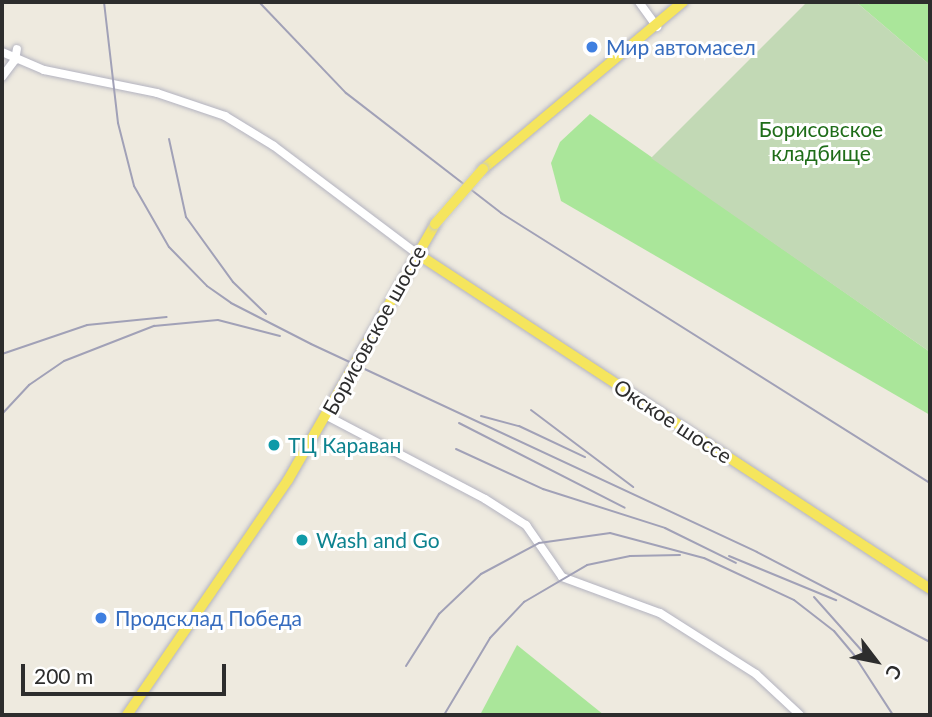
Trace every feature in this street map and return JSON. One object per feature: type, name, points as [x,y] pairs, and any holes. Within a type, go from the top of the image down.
[{"type":"main road","points":[[657,27],[683,2]]},
{"type":"main road","name":"Борисовское шоссе","points":[[127,715],[327,416],[416,253],[435,224],[483,169],[657,27]]},
{"type":"main road","name":"Окское шоссе","points":[[416,253],[930,589]]},
{"type":"street","points":[[639,2],[657,27]]},
{"type":"street","points":[[2,77],[15,60],[17,49]]},
{"type":"street","points":[[2,52],[15,60],[157,93],[225,116],[274,146],[416,253]]},
{"type":"street","points":[[327,416],[485,499],[526,525],[562,577],[660,613],[756,674],[800,715]]},
{"type":"green space","name":"Борисовское кладбище","points":[[807,2],[856,2],[930,65],[930,352],[651,158]]},
{"type":"green space","points":[[856,2],[930,2],[930,65]]},
{"type":"green space","points":[[590,114],[930,352],[930,415],[561,201],[551,163],[560,142]]},
{"type":"green space","points":[[517,645],[604,715],[480,715]]},
{"type":"railway","points":[[104,2],[118,123],[134,186],[169,247],[207,286],[231,303],[311,344],[757,552],[930,642]]},
{"type":"railway","points":[[259,2],[346,93],[501,213],[930,483]]},
{"type":"railway","points":[[169,139],[186,217],[233,282],[266,314]]},
{"type":"railway","points":[[2,354],[87,325],[167,317]]},
{"type":"railway","points":[[2,414],[29,385],[64,361],[154,326],[218,320],[280,336]]},
{"type":"railway","points":[[531,410],[633,487]]},
{"type":"railway","points":[[481,416],[519,426],[585,457]]},
{"type":"railway","points":[[459,423],[625,508]]},
{"type":"railway","points":[[456,449],[543,489],[665,528],[736,563]]},
{"type":"railway","points":[[406,666],[439,614],[481,574],[539,543],[610,533],[704,558],[794,600],[834,631],[854,655],[893,715]]},
{"type":"railway","points":[[444,715],[490,638],[524,602],[587,565],[630,556],[680,555]]},
{"type":"railway","points":[[729,556],[836,600]]},
{"type":"railway","points":[[814,597],[863,652]]},
{"type":"place","name":"Мир автомасел","points":[[592,47]]},
{"type":"place","name":"ТЦ Караван","points":[[274,445]]},
{"type":"place","name":"Wash and Go","points":[[302,540]]},
{"type":"place","name":"Продсклад Победа","points":[[101,618]]}]
